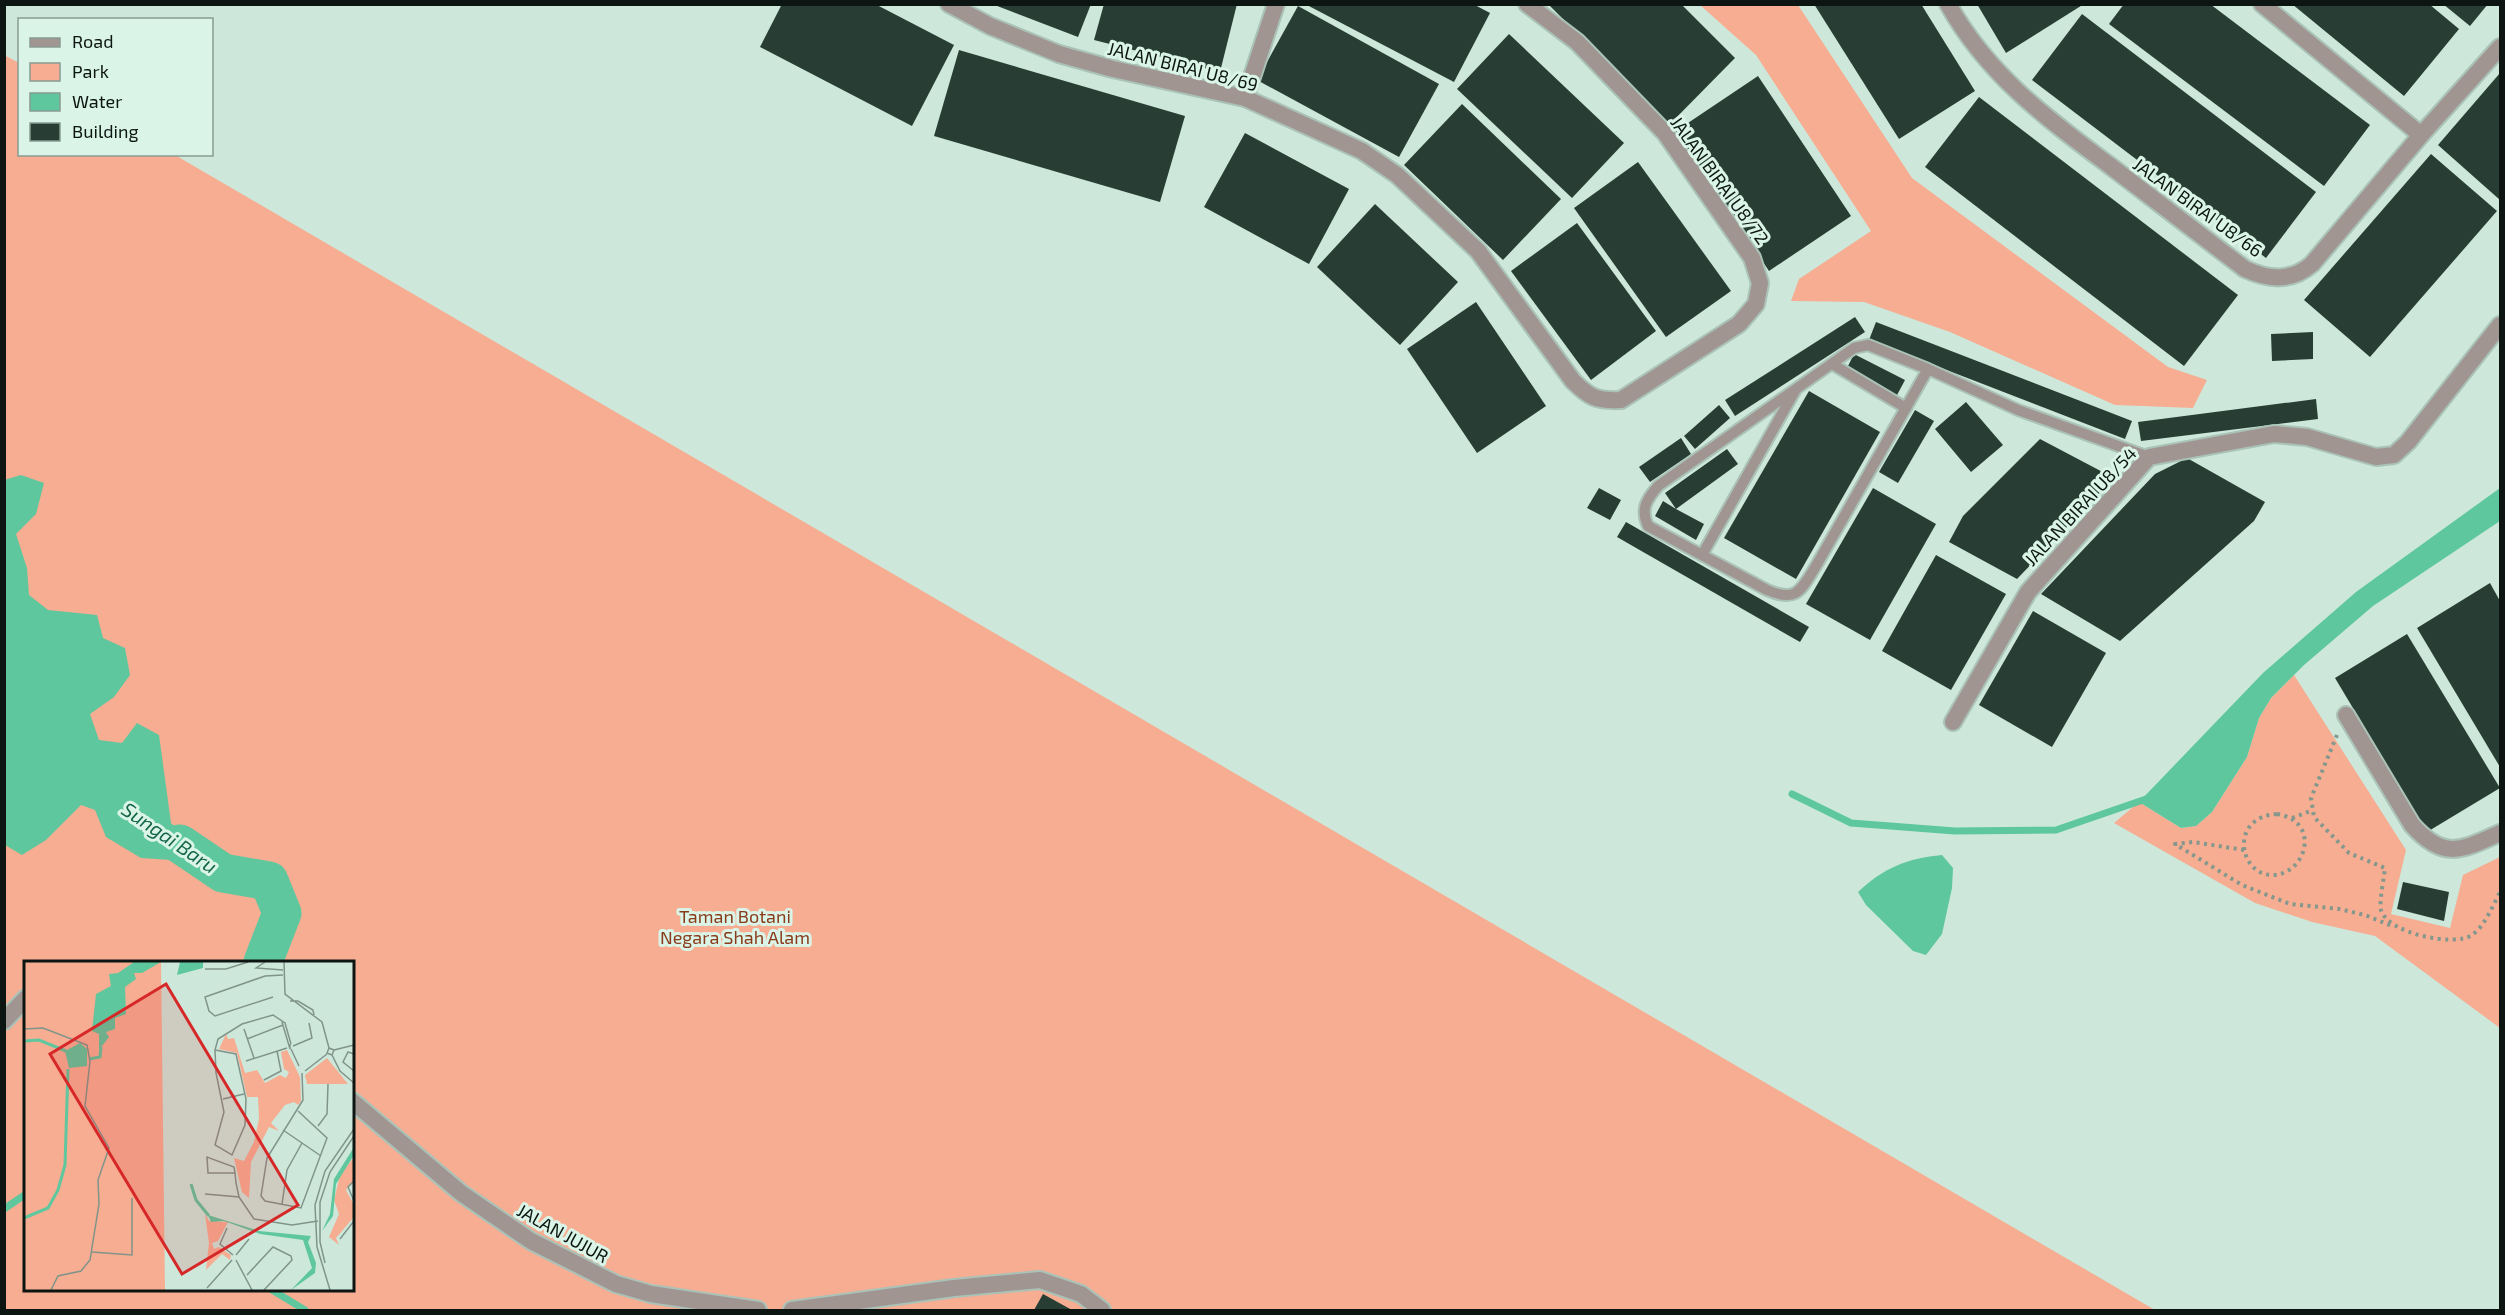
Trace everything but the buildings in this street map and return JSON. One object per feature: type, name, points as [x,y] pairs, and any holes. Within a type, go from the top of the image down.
[{"type":"street","name":"JALAN BIRAI U8/69","points":[[949,4],[990,26],[1059,54],[1113,69],[1245,98],[1362,151],[1397,175],[1478,251],[1573,381],[1587,394],[1602,400],[1621,400],[1683,360]]},
{"type":"street","points":[[1245,98],[1276,4]]},
{"type":"street","name":"JALAN BIRAI U8/72","points":[[1527,4],[1577,42],[1665,133],[1752,258],[1760,282],[1758,298],[1752,310],[1739,324],[1683,360]]},
{"type":"street","name":"JALAN BIRAI U8/66","points":[[1948,4],[1959,24],[1999,75],[2041,114],[2245,269],[2263,277],[2276,278],[2296,274],[2312,264],[2421,135],[2500,47]]},
{"type":"street","points":[[2262,4],[2421,135]]},
{"type":"street","name":"JALAN BIRAI U8/54","points":[[1953,722],[2028,592],[2149,458],[2274,434],[2307,437],[2376,457],[2394,454],[2408,442],[2500,325]]},
{"type":"street","points":[[2346,715],[2412,825],[2424,839],[2445,850],[2458,850],[2500,833]]},
{"type":"street","points":[[4,1021],[24,1001]]},
{"type":"street","name":"JALAN JUJUR","points":[[354,1103],[461,1192],[531,1241],[616,1284],[651,1294],[758,1311]]},
{"type":"street","points":[[792,1311],[954,1288],[1040,1280],[1082,1294],[1102,1311]]},
{"type":"lane","points":[[1928,369],[1812,573],[1803,588],[1794,595],[1783,597],[1767,590],[1648,526],[1644,511],[1650,495],[1658,486],[1854,348],[1868,345],[1928,369],[2018,410],[2149,458]]},
{"type":"lane","points":[[1832,364],[1906,408]]},
{"type":"lane","points":[[1702,555],[1796,388]]},
{"type":"path","points":[[2346,715],[2311,798],[2314,817],[2349,853],[2385,868],[2381,909],[2389,922],[2400,930]]},
{"type":"path","points":[[2292,818],[2314,810]]},
{"type":"path","points":[[2277,814],[2292,818],[2302,828],[2303,852],[2297,864],[2288,870],[2274,875],[2262,873],[2255,868],[2244,850],[2244,836],[2248,826],[2258,818],[2277,814]]},
{"type":"path","points":[[2244,850],[2193,842],[2175,844],[2242,885],[2290,904],[2339,909],[2365,915],[2400,930],[2429,937],[2463,940],[2475,933],[2500,892]]},
{"type":"green space","points":[[1700,5],[1798,5],[1912,178],[2168,367],[2207,380],[2193,408],[2115,405],[1950,332],[1864,302],[1791,301],[1799,279],[1871,231],[1756,55]]},
{"type":"green space","name":"Taman Botani Negara Shah Alam","points":[[4,55],[18,62],[18,156],[177,156],[2155,1310],[5,1310]]},
{"type":"green space","points":[[2294,675],[2406,850],[2391,914],[2450,928],[2463,875],[2500,857],[2500,1028],[2375,936],[2312,922],[2255,903],[2114,823],[2139,802],[2181,828],[2196,826],[2212,812],[2247,757],[2259,718],[2271,698]]},
{"type":"water","points":[[21,475],[44,483],[36,514],[16,534],[27,568],[29,595],[48,610],[97,615],[103,638],[125,648],[130,675],[114,697],[90,714],[99,740],[122,743],[137,723],[159,735],[171,823],[187,838],[219,849],[231,865],[213,883],[198,878],[172,860],[141,858],[106,837],[95,810],[81,805],[46,840],[22,855],[5,845],[4,480]]},
{"type":"water","points":[[2500,488],[2500,521],[2373,606],[2304,665],[2271,698],[2259,718],[2247,757],[2212,812],[2196,826],[2181,828],[2139,802],[2263,673],[2356,592]]},
{"type":"water","points":[[1942,855],[1953,868],[1952,888],[1942,934],[1926,955],[1913,951],[1866,905],[1858,892],[1877,877],[1897,866],[1918,859]]},
{"type":"waterway","points":[[1792,794],[1851,823],[1955,831],[2056,830],[2146,799]]},
{"type":"waterway","name":"Sungai Baru","points":[[180,844],[223,873],[269,881],[282,913],[263,961]]},
{"type":"waterway","name":"Sungai Baru","points":[[4,1209],[24,1195]]},
{"type":"waterway","points":[[274,1291],[305,1310]]}]
